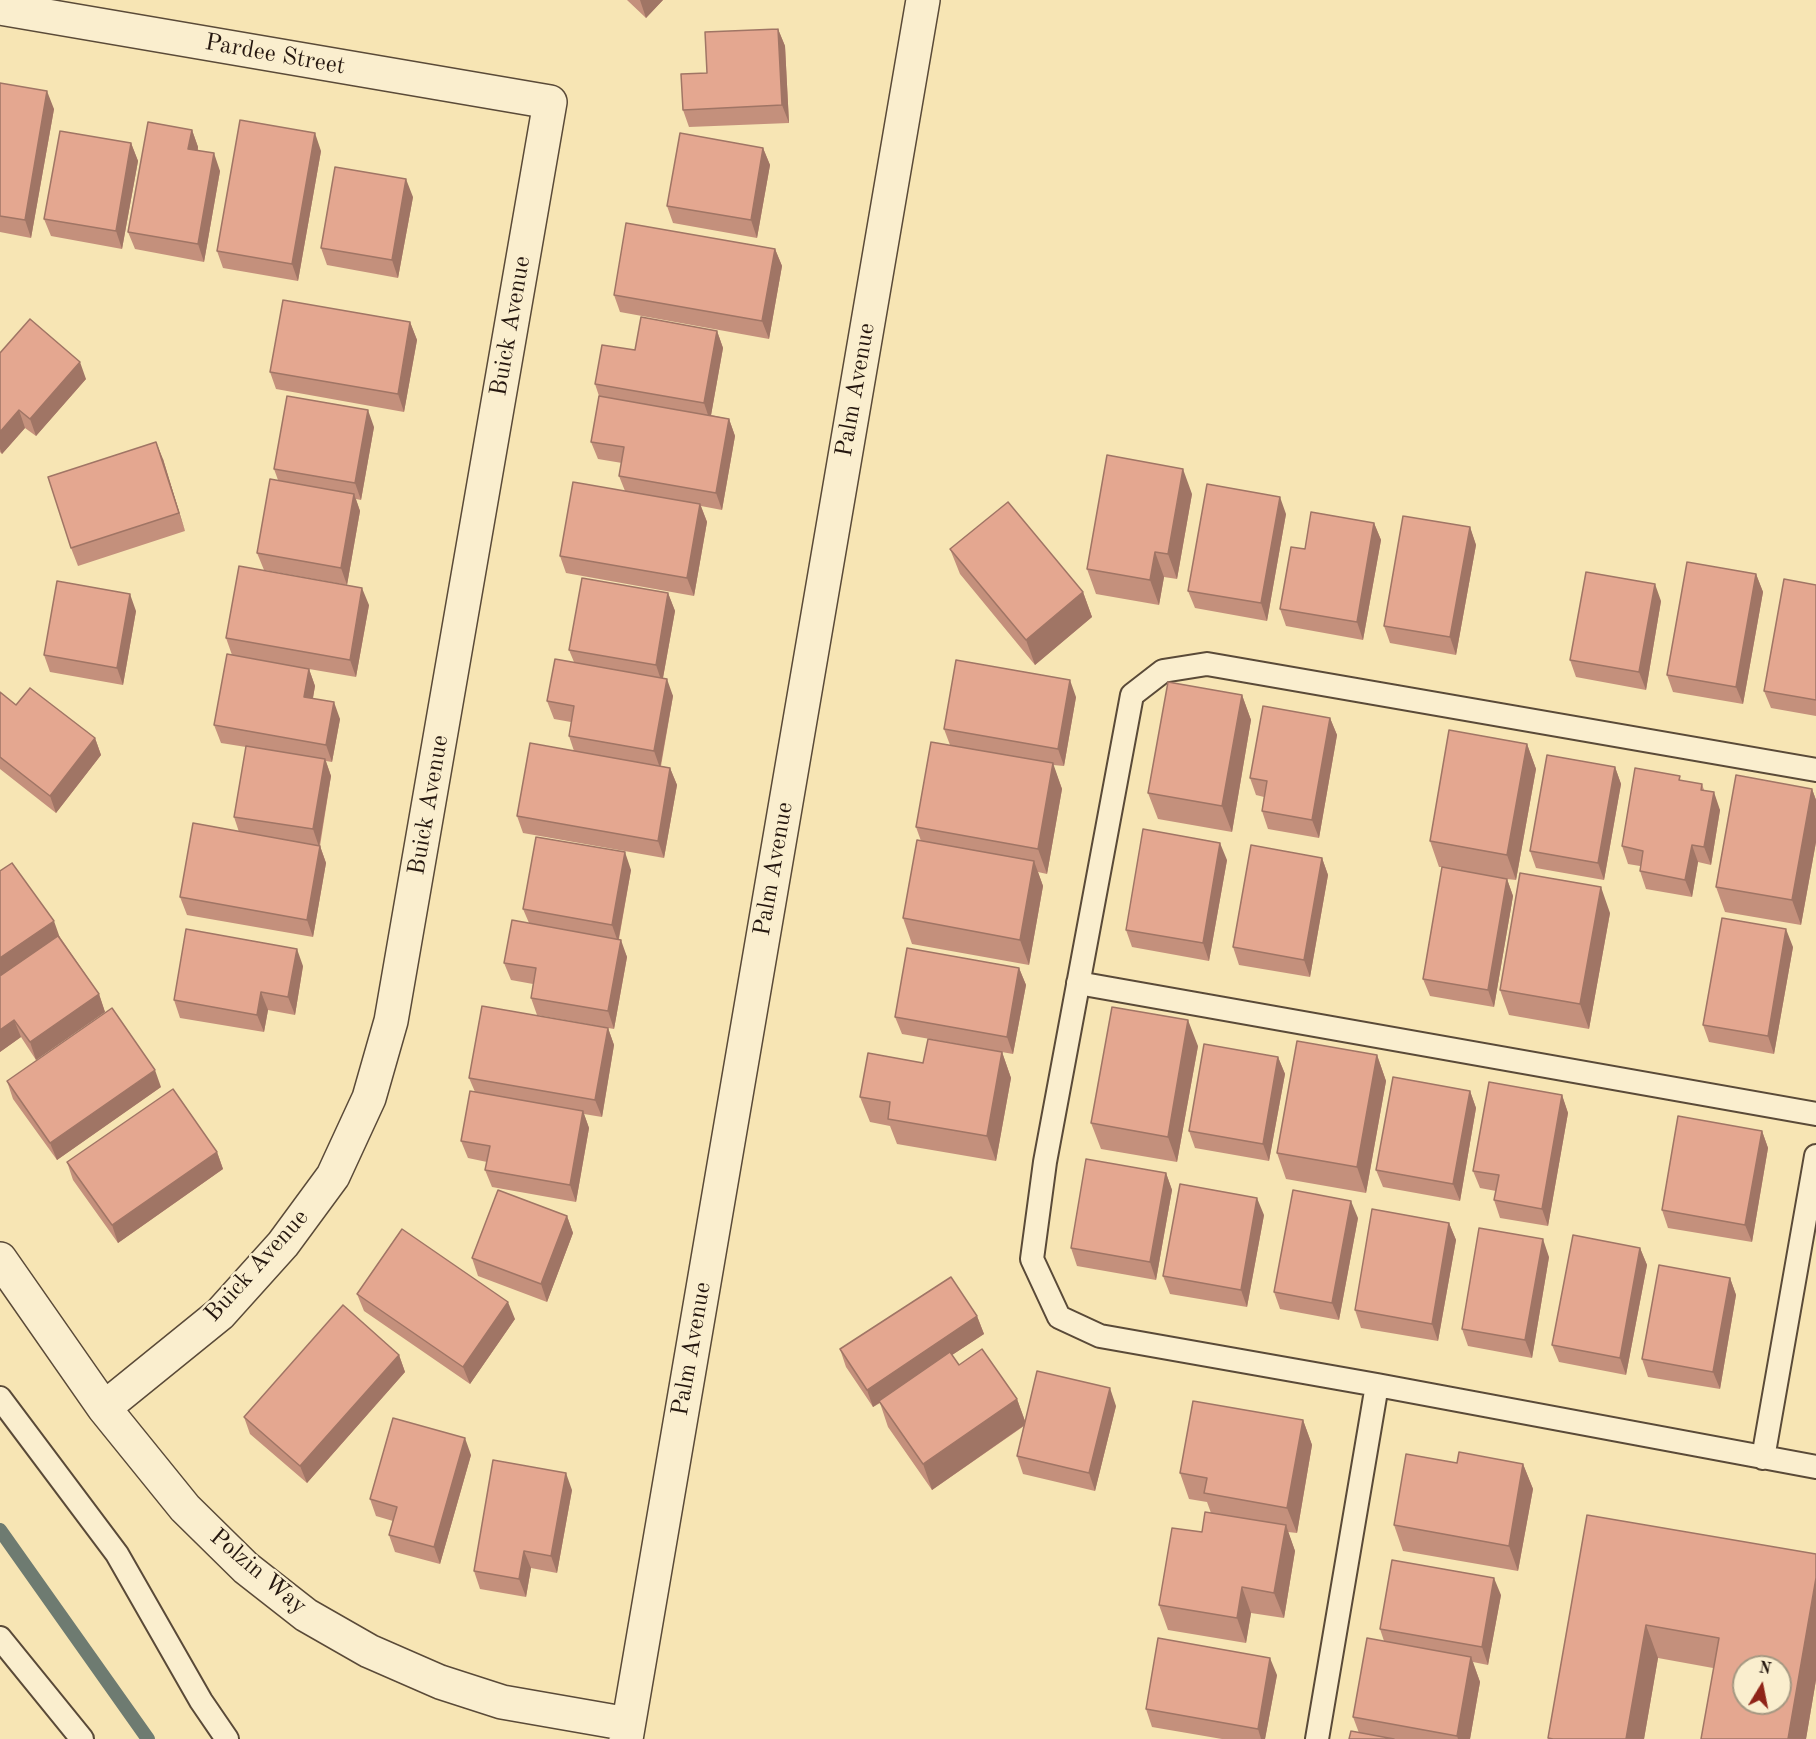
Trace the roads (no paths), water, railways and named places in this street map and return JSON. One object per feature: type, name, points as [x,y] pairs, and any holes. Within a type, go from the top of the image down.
[{"type":"street","name":"Palm Avenue","points":[[627,1732],[923,0]]},
{"type":"street","name":"Pardee Street","points":[[0,8],[550,102]]},
{"type":"street","name":"Buick Avenue","points":[[104,1408],[220,1314],[283,1244],[333,1176],[369,1098],[391,1021],[550,102]]},
{"type":"street","name":"Polzin Way","points":[[0,1259],[104,1408],[185,1508],[246,1568],[306,1615],[369,1651],[440,1682],[502,1702],[627,1732]]},
{"type":"lane","points":[[1816,770],[1207,664],[1163,670],[1132,695],[1045,1162],[1032,1259],[1059,1317],[1100,1336],[1816,1467]]},
{"type":"lane","points":[[1078,983],[1816,1114]]},
{"type":"lane","points":[[1763,1458],[1816,1156]]},
{"type":"lane","points":[[1317,1739],[1377,1385]]},
{"type":"lane","points":[[0,1398],[117,1554],[201,1701],[227,1739]]},
{"type":"lane","points":[[0,1638],[82,1739]]},
{"type":"waterway","points":[[0,1530],[148,1739]]}]
